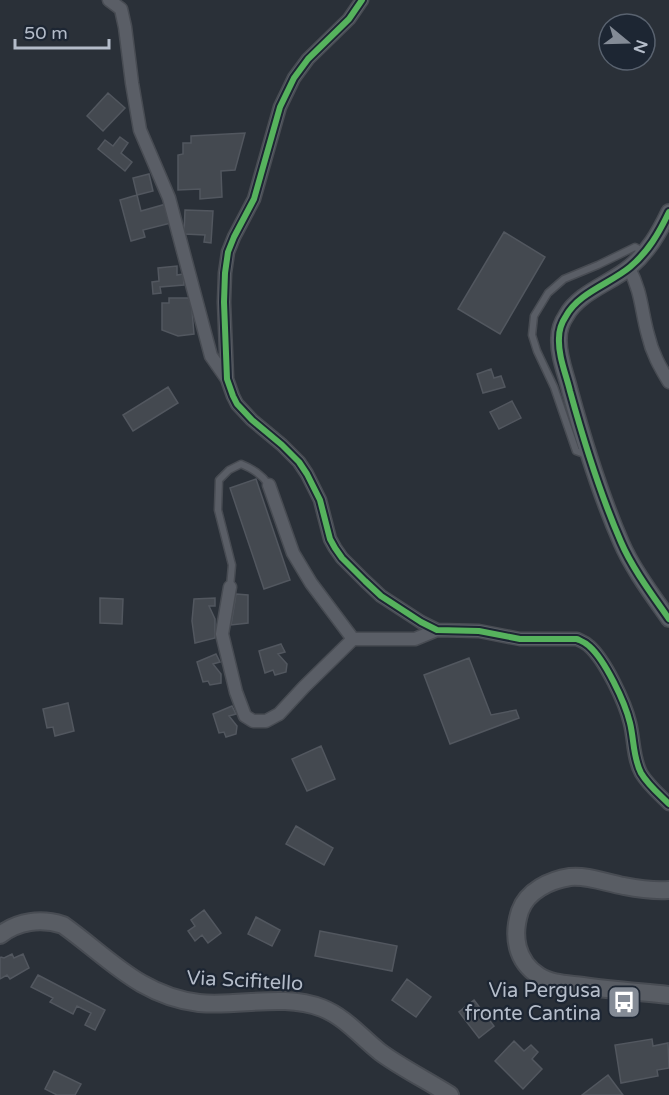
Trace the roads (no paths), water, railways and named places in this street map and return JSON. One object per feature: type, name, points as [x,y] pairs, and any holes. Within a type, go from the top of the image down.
[{"type":"main road","points":[[669,890],[644,889],[573,876],[541,886],[529,897],[521,909],[516,928],[516,942],[521,957],[528,968],[540,977],[558,983],[669,995]]},
{"type":"main road","name":"Via Scifitello","points":[[0,935],[25,923],[52,921],[71,930],[128,976],[160,993],[200,1003],[294,1002],[310,1004],[332,1013],[381,1053],[450,1095]]},
{"type":"street","points":[[109,0],[121,9],[140,130],[169,198],[211,356],[227,379],[237,404],[282,445],[307,474],[320,500],[330,539],[342,558],[381,596],[437,630]]},
{"type":"street","points":[[227,379],[224,302],[228,252],[254,199],[280,107],[294,78],[308,59],[349,19],[362,0]]},
{"type":"street","points":[[669,212],[659,234],[646,252],[629,268],[575,304],[566,315],[559,338],[560,355],[591,456],[622,544],[669,620]]},
{"type":"street","points":[[629,268],[640,291],[647,334],[654,356],[669,382]]},
{"type":"street","points":[[269,485],[293,553],[310,583],[353,639]]},
{"type":"street","points":[[230,587],[222,634],[236,692],[245,716],[253,721],[266,721],[279,714],[353,639],[415,639],[437,630],[479,631],[520,639],[577,639],[590,646],[606,668],[629,719],[641,773],[648,784],[669,804]]},
{"type":"lane","points":[[591,456],[576,451],[554,387],[532,335],[534,316],[548,293],[564,279],[635,247],[646,252]]},
{"type":"lane","points":[[230,587],[232,565],[218,510],[219,480],[229,470],[241,464],[262,476],[269,485]]},
{"type":"place","name":"Via Pergusa fronte Cantina","points":[[624,1002]]}]
